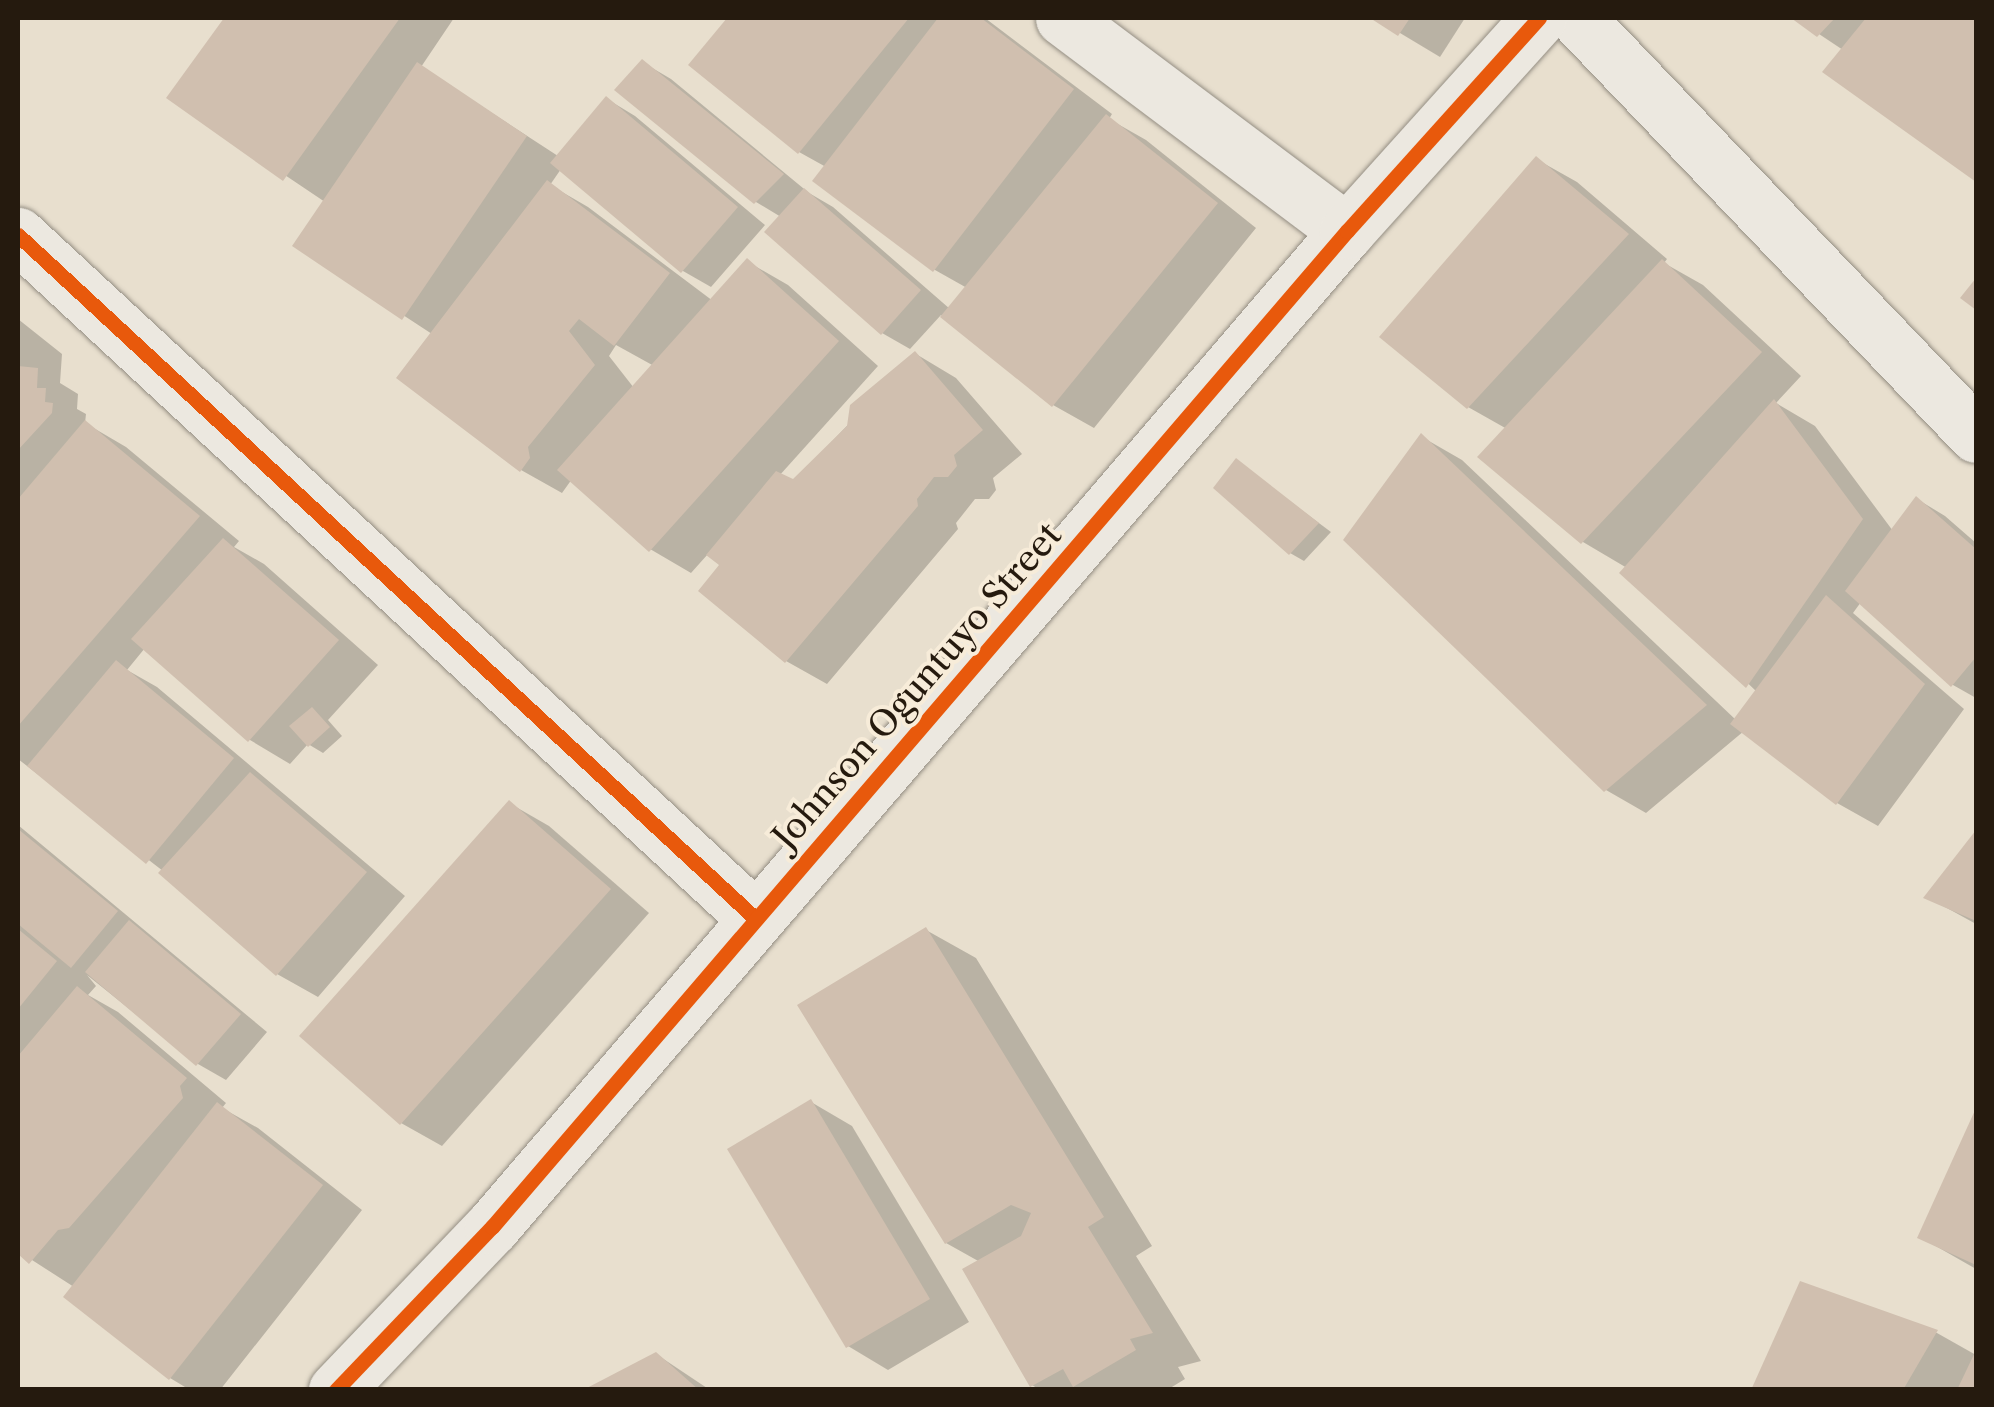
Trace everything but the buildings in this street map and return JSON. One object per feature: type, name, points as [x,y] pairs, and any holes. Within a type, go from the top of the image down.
[{"type":"street","points":[[1063,18],[1347,231]]},
{"type":"street","name":"Johnson Oguntuyo Street","points":[[336,1390],[492,1226],[1347,231],[1539,18]]},
{"type":"street","points":[[1577,18],[1976,435]]},
{"type":"street","points":[[18,235],[756,919]]},
{"type":"cycle path","points":[[336,1390],[492,1227],[1347,231],[1539,18]]},
{"type":"cycle path","points":[[18,235],[756,919]]}]
